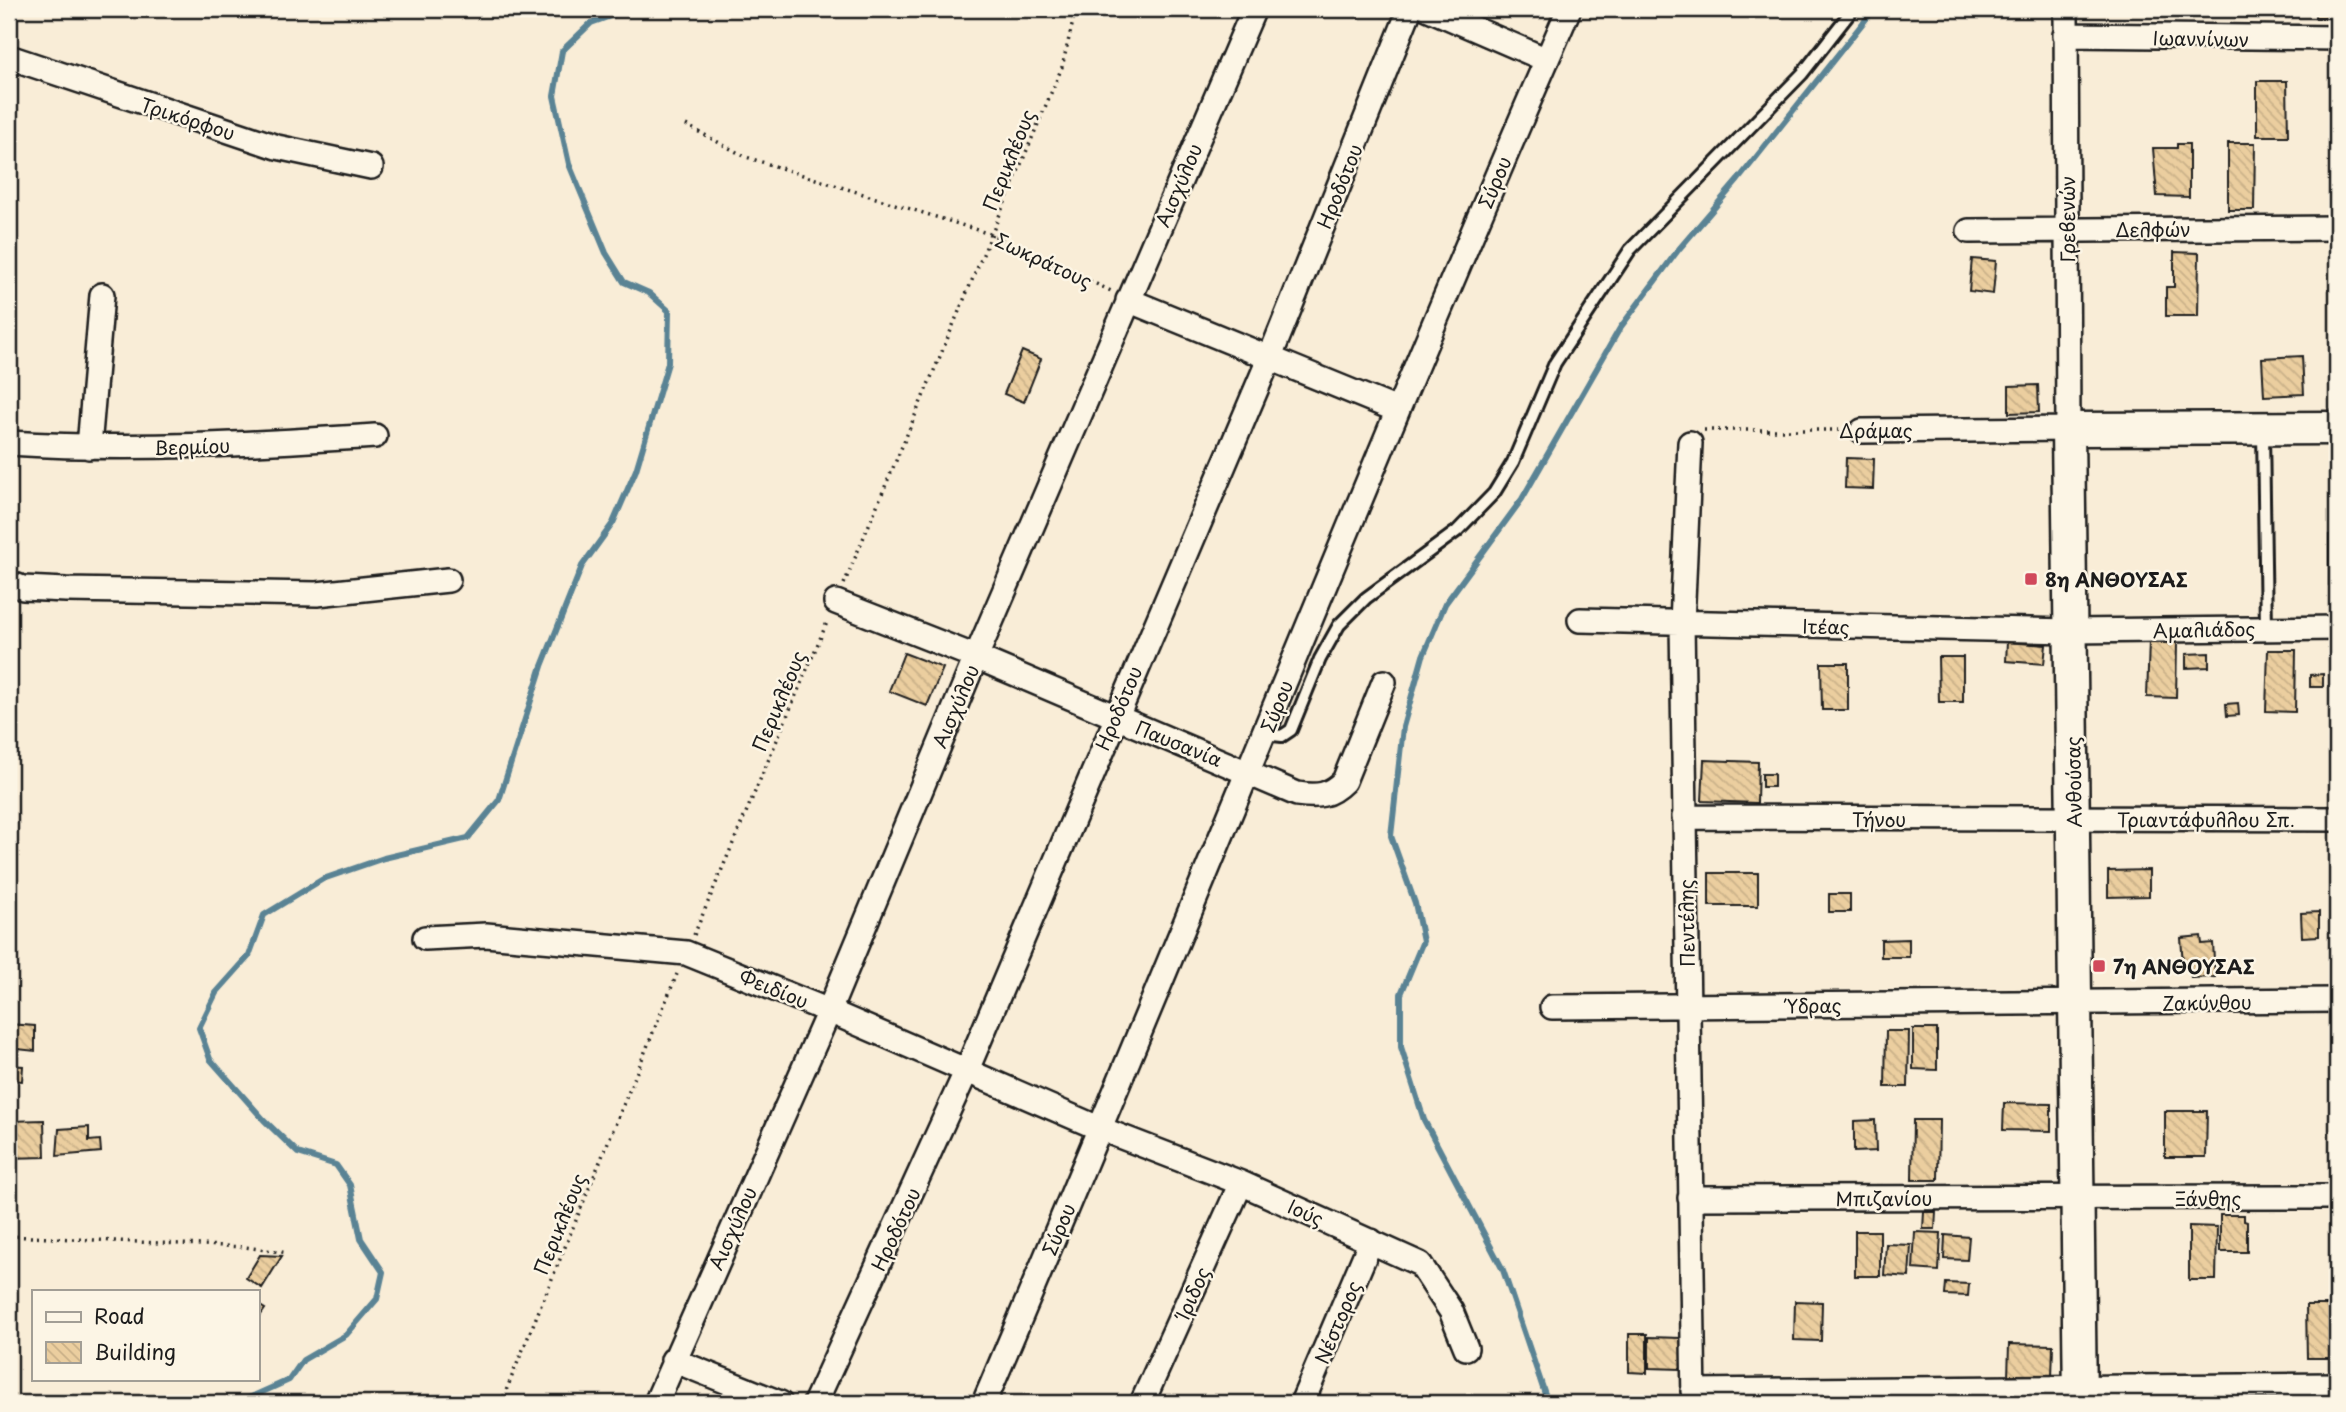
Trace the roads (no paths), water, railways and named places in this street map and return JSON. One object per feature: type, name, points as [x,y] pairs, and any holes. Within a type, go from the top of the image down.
[{"type":"street","name":"Αισχύλου","points":[[656,1403],[829,1011],[976,657],[1254,9]]},
{"type":"street","name":"Ηροδότου","points":[[815,1403],[966,1072],[1114,717],[1270,357],[1410,9]]},
{"type":"street","points":[[1429,9],[1547,60]]},
{"type":"street","name":"Σύρου","points":[[984,1403],[1101,1129],[1397,410],[1569,9]]},
{"type":"street","name":"Γρεβενών","points":[[2066,9],[2068,429]]},
{"type":"street","name":"Ιωαννίνων","points":[[2065,35],[2337,38]]},
{"type":"street","name":"Τρικόρφου","points":[[9,57],[276,147],[371,167]]},
{"type":"street","name":"Δελφών","points":[[1969,231],[2337,228]]},
{"type":"street","points":[[89,447],[102,295]]},
{"type":"street","points":[[1128,300],[1397,410]]},
{"type":"street","points":[[2068,429],[2337,428]]},
{"type":"street","name":"Δράμας","points":[[1862,431],[2068,429]]},
{"type":"street","name":"Ανθούσας","points":[[2068,429],[2080,1395]]},
{"type":"street","name":"Βερμίου","points":[[9,443],[166,447],[375,436]]},
{"type":"street","name":"Πεντέλης","points":[[1690,443],[1682,623],[1694,1397]]},
{"type":"street","points":[[9,583],[23,588],[317,594],[448,580]]},
{"type":"street","name":"Παυσανία","points":[[836,602],[976,657],[1297,794],[1317,796],[1332,793],[1344,781],[1384,682]]},
{"type":"street","name":"Ιτέας","points":[[1580,620],[2071,631]]},
{"type":"street","name":"Αμαλιάδος","points":[[2071,631],[2337,628]]},
{"type":"street","name":"Τήνου","points":[[1684,817],[2074,820]]},
{"type":"street","name":"Τριαντάφυλλου Σπ.","points":[[2074,820],[2337,818]]},
{"type":"street","name":"Φειδίου","points":[[425,938],[486,935],[686,953],[829,1011],[1101,1129]]},
{"type":"street","name":"Ζακύνθου","points":[[2076,1003],[2337,1000]]},
{"type":"street","name":"Ύδρας","points":[[1552,1007],[2076,1003]]},
{"type":"street","name":"Ιούς","points":[[1101,1129],[1241,1182],[1420,1264],[1451,1311],[1466,1348]]},
{"type":"street","name":"Ίριδος","points":[[1142,1403],[1241,1182]]},
{"type":"street","name":"Ξάνθης","points":[[2078,1198],[2337,1197]]},
{"type":"street","name":"Μπιζανίου","points":[[1690,1198],[2078,1198]]},
{"type":"street","name":"Νέστορος","points":[[1302,1403],[1371,1241]]},
{"type":"street","points":[[673,1360],[780,1403]]},
{"type":"street","points":[[1694,1397],[2080,1395],[2337,1385]]},
{"type":"lane","points":[[1264,734],[1282,736],[1291,730],[1328,642],[1352,611],[1447,539],[1494,493],[1513,462],[1555,363],[1630,250],[1667,208],[1802,74],[1853,9]]},
{"type":"lane","points":[[2263,428],[2266,629]]},
{"type":"waterway","points":[[238,1403],[289,1380],[303,1360],[346,1335],[377,1299],[383,1272],[361,1239],[350,1185],[336,1165],[298,1153],[264,1120],[210,1059],[199,1028],[216,993],[249,956],[264,915],[323,879],[384,858],[468,838],[499,800],[542,666],[582,566],[613,523],[636,470],[668,363],[669,311],[649,293],[624,282],[606,253],[569,164],[554,96],[562,51],[591,23],[630,9]]},
{"type":"waterway","points":[[1548,1403],[1503,1270],[1424,1120],[1401,1047],[1401,994],[1423,941],[1415,903],[1391,836],[1403,727],[1423,656],[1445,604],[1522,499],[1620,328],[1679,249],[1738,180],[1874,9]]},
{"type":"place","name":"8η ΑΝΘΟΥΣΑΣ","points":[[2031,579]]},
{"type":"place","name":"7η ΑΝΘΟΥΣΑΣ","points":[[2099,966]]}]
